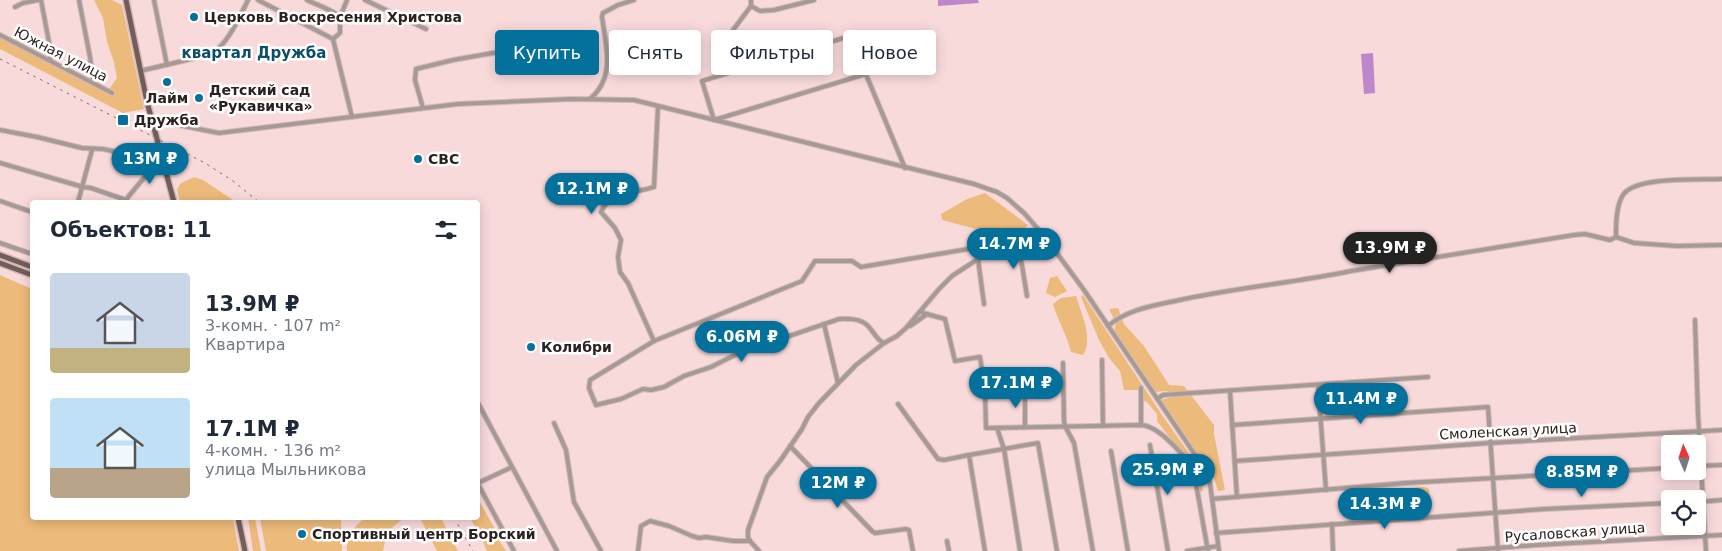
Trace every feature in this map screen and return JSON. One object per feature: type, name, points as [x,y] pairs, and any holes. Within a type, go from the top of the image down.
[{"type":"main road","points":[[126,0],[140,71],[156,133],[160,161],[173,200]]},
{"type":"main road","points":[[0,255],[30,266]]},
{"type":"main road","points":[[0,263],[30,274]]},
{"type":"main road","points":[[238,520],[245,551]]},
{"type":"street","points":[[15,7],[23,3],[40,0],[51,52],[50,60]]},
{"type":"street","points":[[79,0],[93,82]]},
{"type":"street","points":[[154,0],[167,65]]},
{"type":"street","points":[[140,71],[208,55],[217,51],[248,0]]},
{"type":"street","points":[[258,0],[333,40],[352,117]]},
{"type":"street","points":[[308,0],[340,17]]},
{"type":"street","points":[[333,40],[340,33],[340,17],[347,0]]},
{"type":"street","points":[[365,0],[426,29]]},
{"type":"street","points":[[590,99],[600,90],[606,76],[607,56],[602,15],[605,11],[624,1],[634,0]]},
{"type":"street","points":[[733,30],[751,6],[751,0]]},
{"type":"street","points":[[751,6],[760,11],[774,10],[814,0]]},
{"type":"street","name":"Южная улица","points":[[0,35],[112,93]]},
{"type":"street","points":[[850,36],[866,74],[714,120],[702,81],[850,36]]},
{"type":"street","points":[[423,108],[415,80],[416,69],[495,53]]},
{"type":"street","points":[[866,75],[905,168]]},
{"type":"street","points":[[153,123],[168,122],[220,133],[423,108],[501,102],[590,99],[634,100],[974,184],[997,192],[1018,206],[1045,237],[1108,326],[1206,473],[1210,483],[1219,551]]},
{"type":"street","points":[[654,341],[632,290],[620,272],[618,257],[621,240],[615,228],[601,212],[604,205],[622,194],[654,187],[658,106]]},
{"type":"street","points":[[0,130],[92,150],[103,149],[160,161],[127,200]]},
{"type":"street","points":[[79,200],[92,150]]},
{"type":"street","points":[[0,163],[91,188],[123,200]]},
{"type":"street","points":[[1616,237],[1618,212],[1621,199],[1626,191],[1637,185],[1650,182],[1722,179]]},
{"type":"street","points":[[0,201],[30,211]]},
{"type":"street","points":[[1108,326],[1118,317],[1145,307],[1214,293],[1319,278],[1351,271],[1574,235],[1585,234],[1610,240],[1616,237],[1634,244],[1677,246],[1722,245]]},
{"type":"street","points":[[884,343],[878,340],[867,325],[862,322],[842,318],[738,354],[664,386],[643,390],[620,399],[596,405],[588,388],[590,380],[654,341],[802,281],[808,274],[814,261],[852,260],[861,267],[998,244],[1037,240],[1045,237]]},
{"type":"street","points":[[1018,241],[1027,296]]},
{"type":"street","points":[[0,243],[30,253]]},
{"type":"street","points":[[759,551],[750,541],[748,530],[765,480],[802,429],[808,417],[856,365],[906,328],[952,276],[978,260],[998,244]]},
{"type":"street","points":[[978,260],[984,304]]},
{"type":"street","points":[[922,310],[923,313],[946,318],[955,361],[980,357],[985,391],[986,428],[1141,425],[1150,426],[1157,431],[1193,467],[1208,549]]},
{"type":"street","points":[[906,328],[927,314]]},
{"type":"street","points":[[1695,320],[1699,432]]},
{"type":"street","points":[[824,324],[838,383]]},
{"type":"street","points":[[1102,360],[1103,426]]},
{"type":"street","points":[[1063,364],[1064,426],[1074,443],[1093,551]]},
{"type":"street","points":[[1157,399],[1163,395],[1428,376]]},
{"type":"street","points":[[1318,385],[1326,490]]},
{"type":"street","points":[[1141,388],[1141,425]]},
{"type":"street","points":[[1025,391],[1025,427]]},
{"type":"street","points":[[1230,391],[1237,497]]},
{"type":"street","points":[[898,404],[938,459],[944,460],[1038,443],[1057,551]]},
{"type":"street","points":[[480,407],[558,551]]},
{"type":"street","points":[[1232,425],[1488,407],[1498,549]]},
{"type":"street","points":[[554,422],[566,450],[574,502],[601,551]]},
{"type":"street","points":[[997,428],[1004,449],[1020,551]]},
{"type":"street","name":"Смоленская улица","points":[[1235,461],[1490,443],[1722,430]]},
{"type":"street","points":[[1150,445],[1168,551]]},
{"type":"street","points":[[790,446],[872,531],[875,533],[909,530],[913,551]]},
{"type":"street","points":[[1111,451],[1128,551]]},
{"type":"street","points":[[969,456],[985,551]]},
{"type":"street","points":[[1706,466],[1722,465]]},
{"type":"street","points":[[480,483],[512,467]]},
{"type":"street","points":[[1212,499],[1492,478],[1661,469]]},
{"type":"street","points":[[480,488],[514,551]]},
{"type":"street","points":[[1706,501],[1722,500]]},
{"type":"street","points":[[1216,533],[1495,512],[1661,503]]},
{"type":"street","points":[[638,551],[641,526],[650,521],[672,527],[698,538],[750,541]]},
{"type":"street","points":[[1332,524],[1333,551]]},
{"type":"street","name":"Русаловская улица","points":[[1459,551],[1722,535]]},
{"type":"street","points":[[1704,536],[1706,551]]},
{"type":"street","points":[[947,542],[949,551]]},
{"type":"street","points":[[1187,551],[1218,546]]},
{"type":"shaded area","points":[[94,0],[112,0],[122,5],[144,109],[123,113],[0,49],[0,37],[101,89],[110,88],[117,78],[107,42],[103,18]]},
{"type":"shaded area","points":[[938,0],[978,0],[979,3],[938,6]]},
{"type":"shaded area","points":[[1373,53],[1375,93],[1364,94],[1361,54]]},
{"type":"shaded area","points":[[194,177],[203,180],[233,200],[180,200],[177,189],[181,183]]},
{"type":"shaded area","points":[[985,193],[1028,225],[1019,234],[972,240],[991,233],[942,220],[941,214],[967,199]]},
{"type":"shaded area","points":[[0,275],[30,288],[30,520],[233,520],[239,551],[0,551]]},
{"type":"shaded area","points":[[1057,276],[1067,291],[1055,297],[1046,293],[1050,278]]},
{"type":"shaded area","points":[[1083,295],[1200,469],[1204,479],[1201,483],[1203,491],[1200,492],[1196,465],[1174,443],[1157,421],[1157,414],[1146,401],[1143,402],[1139,390],[1124,390],[1120,371],[1109,358],[1099,340],[1081,297]]},
{"type":"shaded area","points":[[1076,296],[1087,334],[1086,349],[1083,355],[1071,352],[1053,304],[1061,298]]},
{"type":"shaded area","points":[[1118,308],[1124,324],[1144,346],[1169,385],[1184,386],[1214,425],[1214,434],[1225,490],[1218,491],[1214,478],[1161,400],[1172,397],[1167,391],[1155,392],[1114,331],[1116,323],[1109,309]]},
{"type":"shaded area","points":[[1425,487],[1429,489],[1430,500],[1427,503],[1402,505],[1399,502],[1398,492],[1400,489]]},
{"type":"shaded area","points":[[480,503],[506,551],[487,551],[471,520],[480,520]]},
{"type":"shaded area","points":[[248,520],[255,520],[261,551],[253,551]]},
{"type":"shaded area","name":"Спортивный центр Борский","points":[[260,520],[341,520],[342,551],[266,551]]},
{"type":"shaded area","points":[[363,520],[402,520],[387,532],[383,551],[347,551],[351,532]]},
{"type":"shaded area","points":[[421,520],[442,520],[458,551],[437,551]]},
{"type":"railway","points":[[0,59],[205,163],[233,181],[257,200]]},
{"type":"railway","points":[[455,520],[473,551]]},
{"type":"place","name":"Церковь Воскресения Христова","points":[[194,17]]},
{"type":"place","name":"Лайм","points":[[167,82]]},
{"type":"place","name":"Детский сад «Рукавичка»","points":[[199,98]]},
{"type":"place","name":"Дружба","points":[[123,120]]},
{"type":"place","name":"СВС","points":[[418,159]]},
{"type":"place","name":"Колибри","points":[[531,347]]},
{"type":"place","name":"Спортивный центр Борский","points":[[302,534]]},
{"type":"district","name":"квартал Дружба","points":[[254,53]]}]
